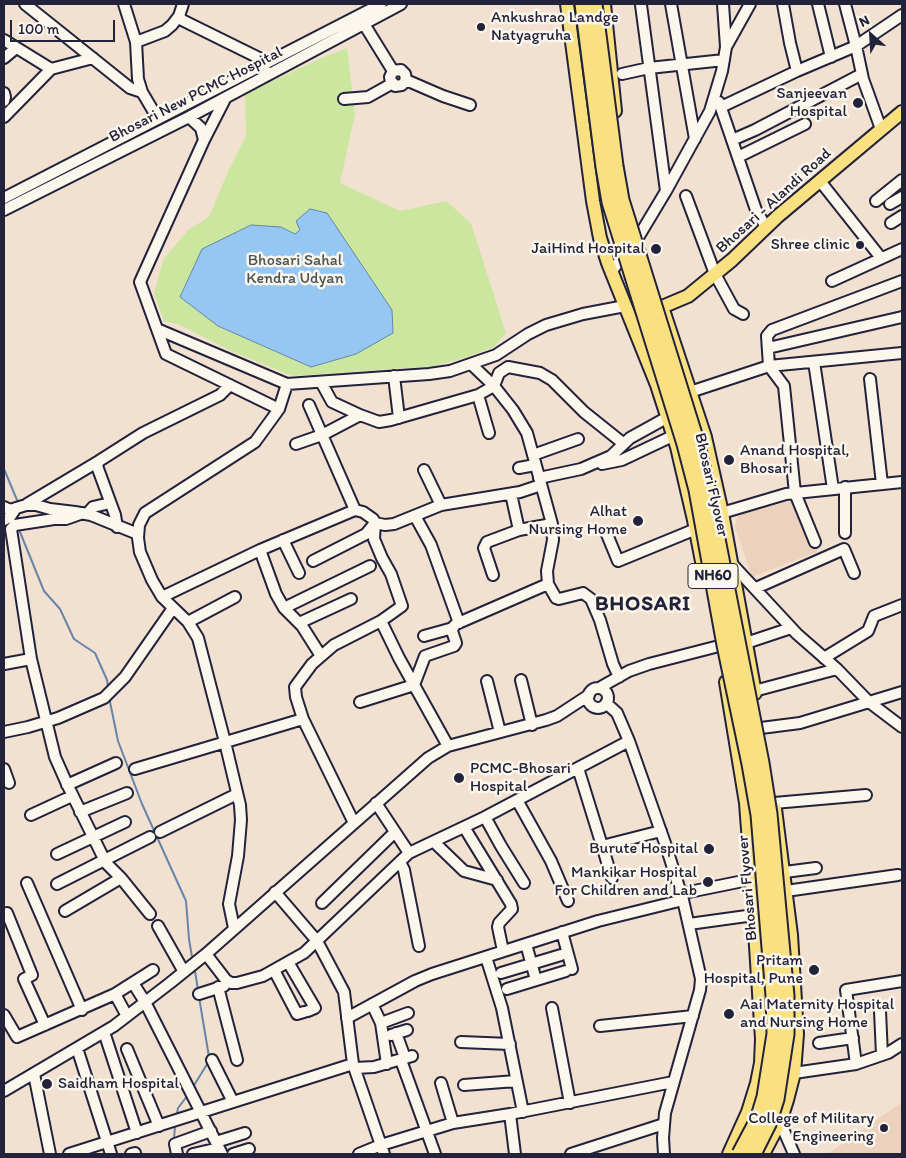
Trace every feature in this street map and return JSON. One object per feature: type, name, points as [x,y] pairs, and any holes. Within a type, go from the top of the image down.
[{"type":"highway","name":"Bhosari Flyover","points":[[583,4],[610,202],[685,444],[697,490],[725,645],[750,764],[758,816],[774,996],[775,1034],[765,1097],[758,1120],[740,1154]]},
{"type":"highway","name":"Bhosari Flyover","points":[[594,4],[614,166],[621,200],[718,514],[769,814],[786,996],[786,1034],[776,1099],[768,1124],[753,1154]]},
{"type":"main road","points":[[567,4],[593,201],[600,238],[611,272],[657,385],[673,435],[695,525],[719,646],[746,803],[762,1039],[761,1063],[748,1112],[729,1154]]},
{"type":"main road","points":[[604,4],[616,74],[622,164],[628,197],[700,422],[718,514],[731,563],[774,803],[791,935],[797,1034],[794,1073],[780,1122],[764,1154]]},
{"type":"main road","points":[[577,78],[616,74]]},
{"type":"main road","name":"Bhosari - Alandi Road","points":[[662,307],[688,296],[902,112]]},
{"type":"street","points":[[25,4],[130,88],[142,92]]},
{"type":"street","points":[[124,4],[136,42],[138,79],[142,92],[158,119]]},
{"type":"street","points":[[136,42],[164,31],[179,16],[183,4]]},
{"type":"street","name":"Bhosari New PCMC Hospital","points":[[4,198],[381,4]]},
{"type":"street","name":"Bhosari New PCMC Hospital","points":[[4,210],[192,115],[402,4]]},
{"type":"street","points":[[671,4],[695,140]]},
{"type":"street","points":[[611,272],[639,236],[710,111],[726,46],[722,4]]},
{"type":"street","points":[[726,46],[750,4]]},
{"type":"street","points":[[783,4],[797,71]]},
{"type":"street","points":[[818,4],[831,57]]},
{"type":"street","points":[[845,4],[862,74],[873,111],[881,129]]},
{"type":"street","points":[[641,5],[666,190]]},
{"type":"street","points":[[721,107],[797,71],[856,46],[902,15]]},
{"type":"street","points":[[179,16],[182,20],[259,58],[268,75]]},
{"type":"street","points":[[364,24],[393,71]]},
{"type":"street","points":[[4,40],[51,68]]},
{"type":"street","points":[[4,58],[16,48]]},
{"type":"street","points":[[4,117],[51,68],[93,58]]},
{"type":"street","points":[[616,74],[650,68],[724,60]]},
{"type":"street","points":[[401,70],[405,74],[406,80],[402,85],[396,86],[393,83],[390,77],[393,71],[401,70]]},
{"type":"street","points":[[732,140],[862,74]]},
{"type":"street","points":[[406,80],[470,105]]},
{"type":"street","points":[[344,99],[368,97],[393,83]]},
{"type":"street","points":[[716,90],[756,210],[766,227]]},
{"type":"street","points":[[210,92],[215,103]]},
{"type":"street","points":[[4,93],[4,101]]},
{"type":"street","points":[[226,97],[204,140],[140,282],[166,354],[279,409]]},
{"type":"street","points":[[190,103],[192,115],[200,128],[204,140]]},
{"type":"street","points":[[738,157],[805,124]]},
{"type":"street","points":[[876,202],[902,180]]},
{"type":"street","points":[[820,181],[881,258]]},
{"type":"street","points":[[686,196],[715,274],[734,309],[743,314]]},
{"type":"street","points":[[890,204],[902,197]]},
{"type":"street","points":[[891,223],[902,216]]},
{"type":"street","points":[[832,281],[902,249]]},
{"type":"street","points":[[815,542],[795,493],[784,386],[769,366],[767,336],[772,330],[902,281]]},
{"type":"street","points":[[157,329],[287,384],[429,374],[450,370],[499,353],[546,325],[583,314],[625,306]]},
{"type":"street","points":[[768,348],[902,317]]},
{"type":"street","points":[[499,353],[508,367]]},
{"type":"street","points":[[690,392],[769,366],[902,353]]},
{"type":"street","points":[[814,362],[833,489]]},
{"type":"street","points":[[471,364],[494,386],[527,433],[552,524],[553,540],[547,571],[548,584],[556,598],[559,599],[583,593],[591,599],[619,677]]},
{"type":"street","points":[[321,382],[332,402],[379,422],[478,396],[494,386],[499,373],[508,367],[540,373],[552,380],[584,412],[624,444]]},
{"type":"street","points":[[394,376],[399,418]]},
{"type":"street","points":[[870,379],[882,484]]},
{"type":"street","points":[[234,928],[229,904],[238,856],[241,820],[225,742],[198,638],[188,622],[162,597],[140,552],[138,534],[139,525],[145,513],[255,442],[279,409],[287,384]]},
{"type":"street","points":[[4,507],[10,510],[21,506],[143,433],[220,395],[230,385]]},
{"type":"street","points":[[478,396],[489,433]]},
{"type":"street","points":[[310,405],[355,510]]},
{"type":"street","points":[[296,444],[322,436],[360,415]]},
{"type":"street","points":[[375,523],[394,524],[441,504],[511,494],[540,482],[581,469],[611,456],[630,438],[668,418]]},
{"type":"street","points":[[597,462],[603,464],[622,460],[700,422]]},
{"type":"street","points":[[519,468],[578,439]]},
{"type":"street","points":[[99,461],[97,466],[115,515],[117,527]]},
{"type":"street","points":[[424,470],[441,504]]},
{"type":"street","points":[[606,532],[618,561],[718,514],[786,494],[902,482]]},
{"type":"street","points":[[844,488],[845,533]]},
{"type":"street","points":[[511,494],[519,530]]},
{"type":"street","points":[[110,503],[93,507],[85,514],[71,518],[15,524],[11,529],[31,659],[45,722],[55,756],[72,796],[104,860],[150,914]]},
{"type":"street","points":[[4,520],[21,506],[36,505],[85,514],[138,534]]},
{"type":"street","points":[[162,597],[282,540],[355,510],[363,512],[373,519],[375,523],[374,539],[402,606],[381,621],[334,645],[312,664],[295,687],[303,719],[354,823]]},
{"type":"street","points":[[414,685],[425,656],[454,646],[456,642],[456,626],[431,545],[415,516]]},
{"type":"street","points":[[313,560],[366,534],[375,523]]},
{"type":"street","points":[[493,575],[484,545],[519,530],[552,524]]},
{"type":"street","points":[[282,540],[299,572]]},
{"type":"street","points":[[756,588],[844,549],[854,573]]},
{"type":"street","points":[[260,550],[276,594],[284,608],[299,623],[321,656]]},
{"type":"street","points":[[731,563],[791,628],[837,669],[868,702],[900,722]]},
{"type":"street","points":[[284,608],[370,566]]},
{"type":"street","points":[[424,636],[456,626],[548,584]]},
{"type":"street","points":[[188,622],[235,597]]},
{"type":"street","points":[[299,623],[351,600]]},
{"type":"street","points":[[824,658],[868,631],[874,616],[902,604]]},
{"type":"street","points":[[4,732],[45,722],[104,698],[125,677],[173,608]]},
{"type":"street","points":[[381,621],[448,746]]},
{"type":"street","points":[[4,1091],[104,1032],[184,972],[428,758],[448,746],[532,725],[557,716],[592,690],[649,664],[719,646],[746,643],[791,628]]},
{"type":"street","points":[[4,664],[31,659]]},
{"type":"street","points":[[754,691],[837,669]]},
{"type":"street","points":[[521,680],[532,725]]},
{"type":"street","points":[[487,681],[500,732]]},
{"type":"street","points":[[360,702],[414,685]]},
{"type":"street","points":[[588,694],[589,703],[593,707],[602,707],[606,703],[606,694],[598,688]]},
{"type":"street","points":[[761,728],[800,723],[902,692]]},
{"type":"street","points":[[606,703],[617,713],[629,741],[686,896],[689,924],[700,979],[700,990],[665,1113],[664,1154]]},
{"type":"street","points":[[134,769],[303,719]]},
{"type":"street","points":[[199,994],[231,983],[264,976],[304,953],[409,853],[486,817],[629,741]]},
{"type":"street","points":[[67,785],[116,763]]},
{"type":"street","points":[[578,768],[612,878]]},
{"type":"street","points":[[4,769],[9,783]]},
{"type":"street","points":[[80,812],[127,793]]},
{"type":"street","points":[[58,884],[237,794]]},
{"type":"street","points":[[774,803],[866,795]]},
{"type":"street","points":[[31,816],[72,796]]},
{"type":"street","points":[[517,800],[551,862],[568,901]]},
{"type":"street","points":[[376,803],[409,853]]},
{"type":"street","points":[[486,817],[524,883]]},
{"type":"street","points":[[58,854],[125,822]]},
{"type":"street","points":[[464,827],[511,904],[512,909],[499,923],[498,927],[503,951]]},
{"type":"street","points":[[602,846],[661,831]]},
{"type":"street","points":[[322,903],[395,832]]},
{"type":"street","points":[[434,842],[464,871],[497,880]]},
{"type":"street","points":[[400,862],[404,870],[419,946]]},
{"type":"street","points":[[347,1018],[415,981],[562,932],[752,879],[783,872],[816,868]]},
{"type":"street","points":[[786,891],[898,875]]},
{"type":"street","points":[[65,911],[121,878]]},
{"type":"street","points":[[27,883],[82,1010]]},
{"type":"street","points":[[275,892],[317,941],[344,992],[354,1066],[383,1149]]},
{"type":"street","points":[[7,913],[32,975],[24,979],[45,1025]]},
{"type":"street","points":[[689,924],[754,915]]},
{"type":"street","points":[[158,926],[184,972]]},
{"type":"street","points":[[507,989],[569,970],[562,932]]},
{"type":"street","points":[[526,944],[536,980]]},
{"type":"street","points":[[206,954],[226,980],[231,983]]},
{"type":"street","points":[[501,974],[561,955]]},
{"type":"street","points":[[486,957],[502,1008],[523,1112]]},
{"type":"street","points":[[274,970],[297,1014],[314,1008],[288,962]]},
{"type":"street","points":[[4,1015],[17,1038],[115,994],[153,970]]},
{"type":"street","points":[[856,1064],[846,990],[902,981]]},
{"type":"street","points":[[133,983],[145,1002],[219,1148]]},
{"type":"street","points":[[218,987],[237,1060]]},
{"type":"street","points":[[115,994],[127,1016]]},
{"type":"street","points":[[372,1004],[381,1023],[387,1064]]},
{"type":"street","points":[[552,1008],[570,1102]]},
{"type":"street","points":[[880,1012],[882,1055]]},
{"type":"street","points":[[381,1023],[408,1013]]},
{"type":"street","points":[[600,1026],[693,1016]]},
{"type":"street","points":[[383,1038],[408,1030]]},
{"type":"street","points":[[104,1032],[137,1133]]},
{"type":"street","points":[[396,1033],[406,1059],[435,1154]]},
{"type":"street","points":[[820,1044],[853,1038]]},
{"type":"street","points":[[461,1042],[510,1044]]},
{"type":"street","points":[[794,1073],[856,1064],[882,1055],[902,1044]]},
{"type":"street","points":[[77,1048],[110,1154]]},
{"type":"street","points":[[127,1049],[159,1126]]},
{"type":"street","points":[[69,1154],[354,1066],[374,1067],[406,1059]]},
{"type":"street","points":[[212,1060],[233,1102]]},
{"type":"street","points":[[34,1074],[50,1154]]},
{"type":"street","points":[[464,1085],[516,1081]]},
{"type":"street","points":[[359,1154],[383,1149],[427,1131],[453,1123],[523,1112],[673,1082]]},
{"type":"street","points":[[441,1083],[453,1123]]},
{"type":"street","points":[[510,1114],[515,1154]]},
{"type":"street","points":[[780,1122],[794,1154]]},
{"type":"street","points":[[571,1154],[664,1124]]},
{"type":"street","points":[[177,1154],[176,1144],[211,1131]]},
{"type":"street","points":[[193,1154],[219,1148],[245,1133]]},
{"type":"street","points":[[233,1154],[250,1149]]},
{"type":"shaded area","points":[[799,499],[817,552],[752,577],[735,527],[737,518],[740,514]]},
{"type":"shaded area","name":"College of Military Engineering","points":[[902,1102],[902,1154],[828,1154]]},
{"type":"green space","name":"Bhosari Sahal Kendra Udyan","points":[[347,48],[355,114],[340,183],[400,211],[446,201],[471,223],[506,333],[494,347],[434,366],[292,376],[229,350],[178,324],[164,321],[154,294],[163,260],[188,230],[209,217],[229,169],[246,136],[245,94]]},
{"type":"water","points":[[310,209],[327,213],[392,310],[393,333],[356,354],[311,367],[218,326],[180,297],[202,249],[251,225],[281,227],[295,234],[300,230],[296,221]]},
{"type":"waterway","points":[[4,469],[17,500]]},
{"type":"waterway","points":[[20,532],[44,591],[60,609],[74,639],[95,653],[107,680],[108,687]]},
{"type":"waterway","points":[[109,697],[118,741],[142,804],[186,901],[192,957]]},
{"type":"waterway","points":[[195,971],[198,990]]},
{"type":"waterway","points":[[199,997],[209,1057]]},
{"type":"waterway","points":[[193,1087],[209,1061]]},
{"type":"waterway","points":[[177,1114],[178,1108],[188,1095]]},
{"type":"waterway","points":[[174,1139],[175,1126]]},
{"type":"place","name":"Ankushrao Landge Natyagruha","points":[[481,27]]},
{"type":"place","name":"Sanjeevan Hospital","points":[[858,103]]},
{"type":"place","name":"Shree clinic","points":[[860,245]]},
{"type":"place","name":"JaiHind Hospital","points":[[656,249]]},
{"type":"place","name":"Anand Hospital, Bhosari","points":[[729,460]]},
{"type":"place","name":"Alhat Nursing Home","points":[[638,521]]},
{"type":"place","name":"PCMC-Bhosari Hospital","points":[[459,778]]},
{"type":"place","name":"Burute Hospital","points":[[709,849]]},
{"type":"place","name":"Mankikar Hospital For Children and Lab","points":[[708,882]]},
{"type":"place","name":"Pritam Hospital, Pune","points":[[814,970]]},
{"type":"place","name":"Aai Maternity Hospital and Nursing Home","points":[[729,1014]]},
{"type":"place","name":"Saidham Hospital","points":[[47,1084]]},
{"type":"place","name":"College of Military Engineering","points":[[884,1128]]},
{"type":"district","name":"BHOSARI","points":[[643,605]]}]
